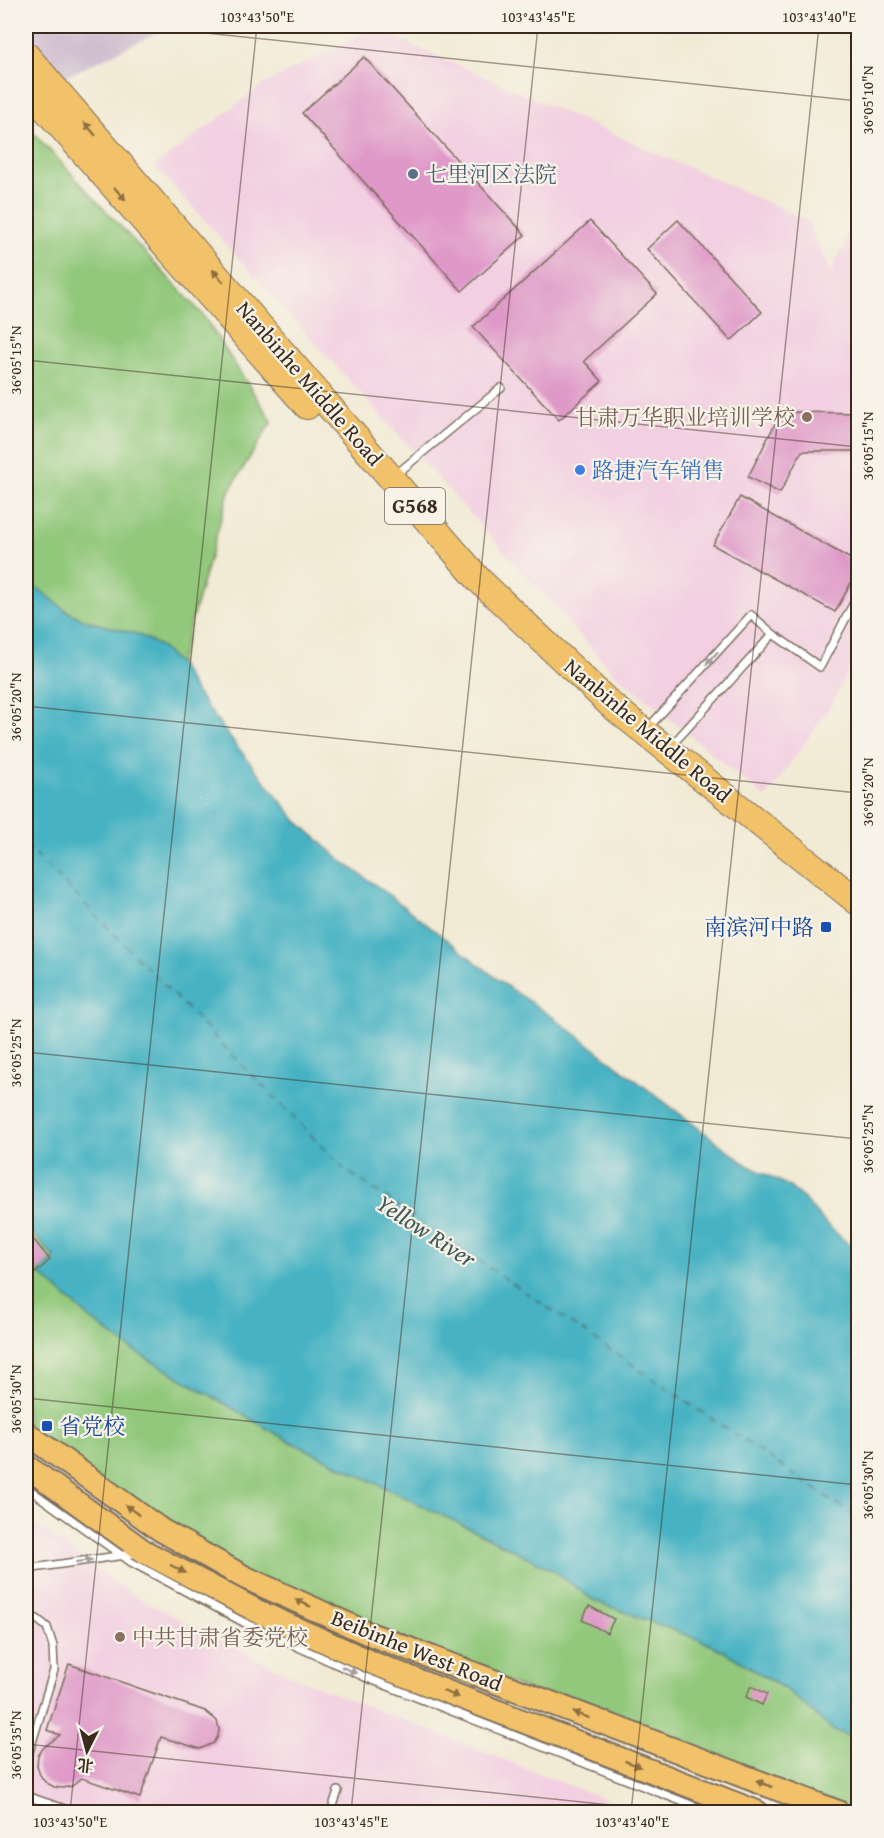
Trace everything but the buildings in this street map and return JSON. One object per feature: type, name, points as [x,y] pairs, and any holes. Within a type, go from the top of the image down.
[{"type":"highway","name":"Nanbinhe Middle Road","points":[[26,55],[479,579],[611,705],[858,902]]},
{"type":"highway","name":"Nanbinhe Middle Road","points":[[26,87],[465,587],[603,719],[846,913],[858,920]]},
{"type":"main road","name":"Beibinhe West Road","points":[[26,1433],[161,1530],[244,1576],[367,1633],[838,1812]]},
{"type":"main road","name":"Beibinhe West Road","points":[[26,1466],[146,1552],[256,1611],[375,1664],[757,1812]]},
{"type":"lane","points":[[392,478],[501,388]]},
{"type":"lane","points":[[645,732],[751,615],[773,634],[820,667],[858,595]]},
{"type":"lane","points":[[668,749],[773,634]]},
{"type":"lane","points":[[26,1487],[123,1557],[245,1623],[365,1677],[709,1812]]},
{"type":"lane","points":[[26,1569],[146,1552]]},
{"type":"lane","points":[[26,1615],[37,1619],[47,1627],[54,1646],[54,1670],[26,1762]]},
{"type":"lane","points":[[331,1812],[338,1791]]},
{"type":"lane","points":[[26,1796],[74,1812]]},
{"type":"shaded area","points":[[26,26],[171,26],[65,77],[26,32]]},
{"type":"shaded area","points":[[374,28],[807,220],[831,274],[851,226],[858,225],[858,652],[831,706],[766,798],[614,673],[155,166],[264,84]]},
{"type":"shaded area","name":"中共甘肃省委党校","points":[[26,1518],[134,1596],[296,1678],[637,1812],[26,1812]]},
{"type":"green space","points":[[26,125],[202,314],[272,421],[229,491],[179,664],[159,645],[137,634],[87,621],[68,612],[26,579]]},
{"type":"green space","points":[[26,1226],[55,1258],[40,1273],[92,1320],[131,1349],[287,1440],[554,1571],[593,1600],[722,1650],[788,1691],[834,1731],[858,1738],[858,1812],[834,1812],[244,1577],[26,1433]]},
{"type":"water","name":"Yellow River","points":[[26,579],[68,612],[87,621],[137,634],[158,645],[179,664],[194,689],[231,739],[296,820],[342,861],[504,984],[557,1020],[747,1165],[787,1185],[858,1252],[858,1738],[834,1731],[788,1691],[722,1650],[593,1600],[554,1571],[516,1551],[287,1440],[131,1349],[92,1320],[39,1273],[55,1258],[26,1226]]},
{"type":"ferry route","points":[[26,844],[344,1169],[858,1518]]},
{"type":"place","name":"七里河区法院","points":[[413,174]]},
{"type":"place","name":"甘肃万华职业培训学校","points":[[807,417]]},
{"type":"place","name":"路捷汽车销售","points":[[580,470]]},
{"type":"place","name":"南滨河中路","points":[[826,927]]},
{"type":"place","name":"省党校","points":[[47,1426]]},
{"type":"place","name":"中共甘肃省委党校","points":[[120,1637]]}]
